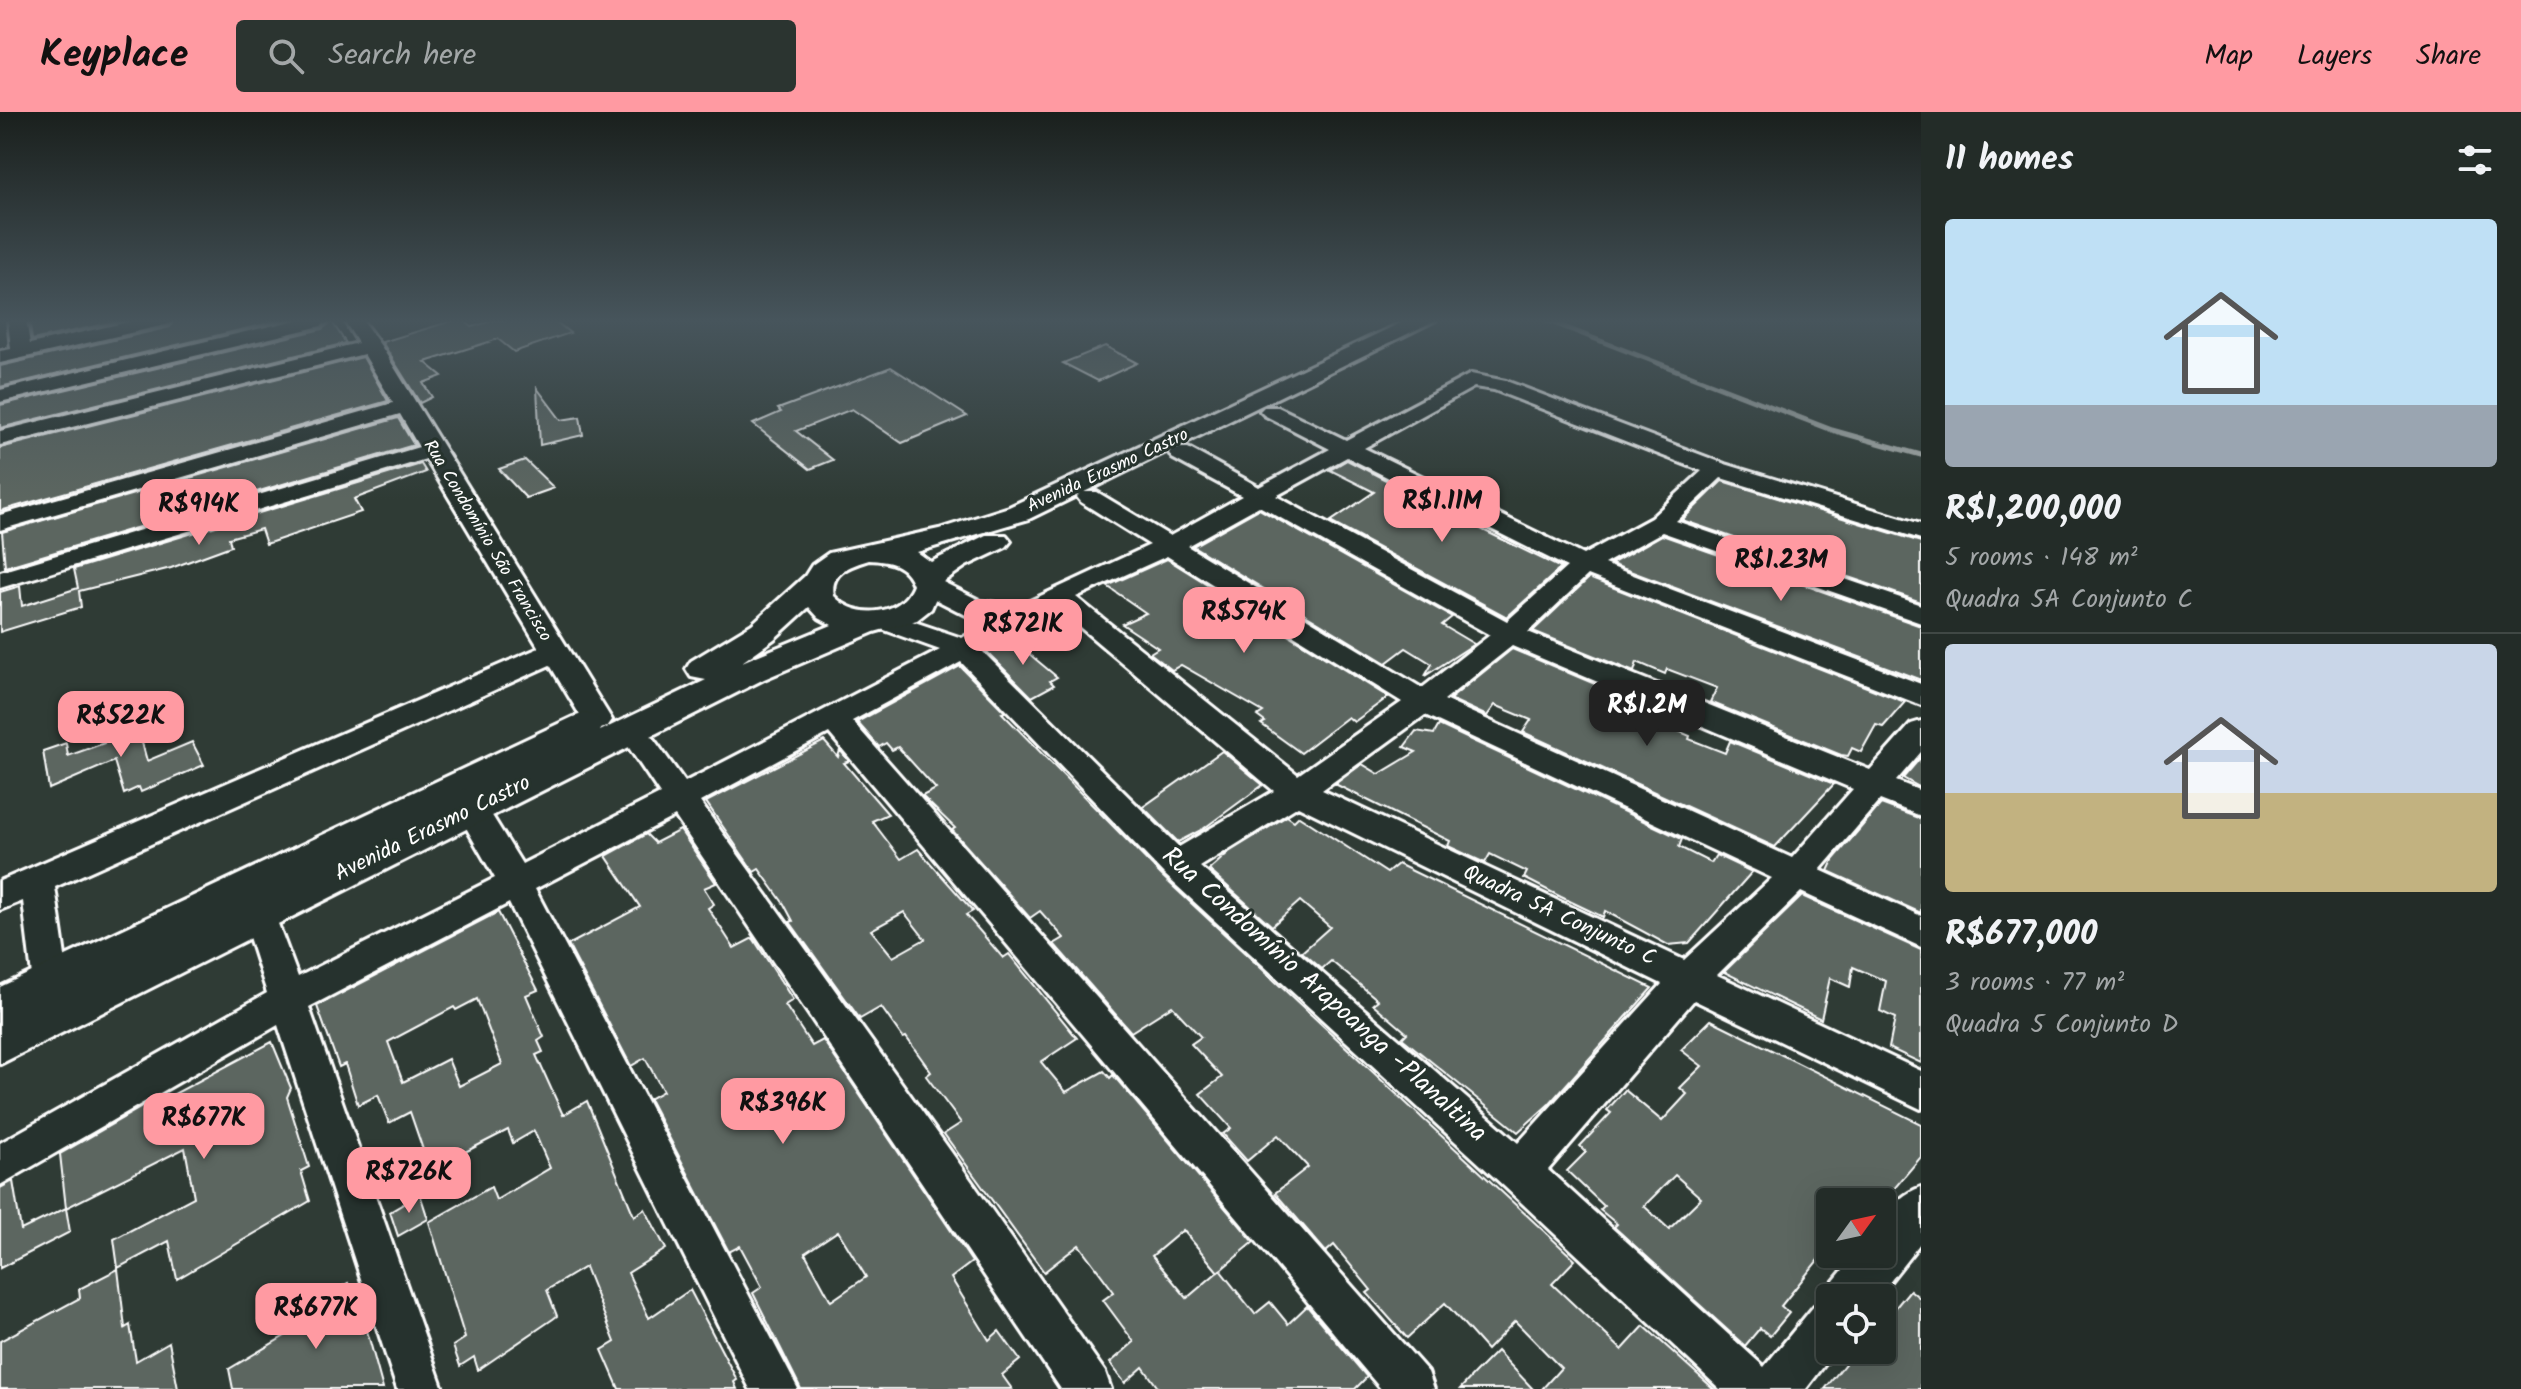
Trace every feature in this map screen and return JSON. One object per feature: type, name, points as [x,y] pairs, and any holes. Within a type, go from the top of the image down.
[{"type":"main road","name":"Avenida Erasmo Castro","points":[[868,551],[960,534],[1019,513],[1300,380]]},
{"type":"main road","name":"Avenida Erasmo Castro","points":[[928,582],[955,560],[1333,380]]},
{"type":"main road","points":[[868,551],[906,557],[920,566],[928,582],[916,607],[877,621],[833,614],[814,595],[814,583],[820,571],[832,561],[868,551]]},
{"type":"main road","name":"Avenida Erasmo Castro","points":[[0,1043],[472,810],[731,656],[779,621],[814,583]]},
{"type":"main road","name":"Avenida Erasmo Castro","points":[[0,1008],[614,725],[877,621]]},
{"type":"street","points":[[0,396],[69,380]]},
{"type":"street","points":[[0,438],[236,380]]},
{"type":"street","name":"Rua Condomínio São Francisco","points":[[390,380],[555,652],[679,799],[937,1166],[1088,1389]]},
{"type":"street","points":[[0,1165],[288,1000],[833,718],[1058,595],[1169,546],[1471,380],[1499,385],[1717,469],[1921,532]]},
{"type":"street","points":[[0,523],[405,406]]},
{"type":"street","points":[[1271,411],[1584,565],[1921,695]]},
{"type":"street","points":[[0,580],[432,450]]},
{"type":"street","points":[[1180,453],[1509,634],[1921,804]]},
{"type":"street","points":[[1176,865],[1297,792],[1423,702],[1509,634],[1584,565],[1660,523],[1717,469]]},
{"type":"street","points":[[1089,497],[1423,702],[1795,877],[1921,932]]},
{"type":"street","points":[[1660,523],[1921,614]]},
{"type":"street","points":[[928,582],[975,609],[1024,615]]},
{"type":"street","name":"Quadra 5A Conjunto C","points":[[1058,595],[1297,792],[1921,1091]]},
{"type":"street","name":"Rua Condomínio Arapoanga -Planaltina","points":[[877,621],[964,649],[1176,865],[1520,1172],[1754,1389]]},
{"type":"street","points":[[0,896],[555,652]]},
{"type":"street","points":[[833,718],[1411,1389]]},
{"type":"street","points":[[1520,1172],[1690,978],[1795,877],[1921,732]]},
{"type":"street","points":[[472,810],[516,884],[775,1389]]},
{"type":"street","points":[[37,879],[51,984]]},
{"type":"street","points":[[259,915],[420,1389]]},
{"type":"street","points":[[1860,1284],[1921,1208]]},
{"type":"street","points":[[1776,1389],[1816,1339]]},
{"type":"building","points":[[0,380],[31,380],[0,387]]},
{"type":"building","points":[[108,380],[197,380],[0,428],[0,405]]},
{"type":"building","points":[[273,380],[376,380],[388,401],[0,511],[0,448]]},
{"type":"building","points":[[405,380],[432,380],[423,383],[432,397],[420,403]]},
{"type":"building","points":[[857,380],[911,380],[967,416],[902,443],[852,409],[796,431],[833,460],[810,469],[753,424],[781,412],[778,409]]},
{"type":"building","points":[[537,388],[561,420],[580,417],[583,435],[540,445]]},
{"type":"building","points":[[398,418],[414,445],[5,567],[2,532]]},
{"type":"building","points":[[525,460],[554,488],[526,498],[499,469]]},
{"type":"building","points":[[1347,460],[1561,568],[1507,617],[1330,522],[1374,492],[1330,470]]},
{"type":"building","points":[[421,464],[426,472],[354,499],[361,512],[266,544],[261,529],[229,538],[231,546],[171,568],[79,591],[81,607],[0,632],[0,592],[20,586],[22,606],[78,588],[74,569]]},
{"type":"building","points":[[1722,481],[1921,542],[1921,602],[1682,520]]},
{"type":"building","points":[[1259,509],[1452,617],[1442,625],[1474,644],[1425,676],[1432,664],[1406,648],[1386,663],[1193,546]]},
{"type":"building","points":[[1662,535],[1921,626],[1921,680],[1611,564]]},
{"type":"building","points":[[1167,559],[1388,697],[1354,722],[1348,717],[1301,753],[1261,724],[1265,722],[1257,716],[1263,712],[1181,665],[1172,670],[1150,653],[1158,648],[1122,624],[1146,613],[1107,586]]},
{"type":"building","points":[[1589,578],[1905,702],[1883,727],[1876,725],[1861,752],[1852,748],[1848,756],[1841,755],[1710,702],[1717,688],[1667,669],[1665,674],[1637,662],[1634,672],[1533,631]]},
{"type":"building","points":[[1010,638],[1057,677],[1050,681],[1054,685],[1032,697],[987,652]]},
{"type":"building","points":[[1512,649],[1628,698],[1642,706],[1640,711],[1690,736],[1689,739],[1725,753],[1730,741],[1834,784],[1775,847],[1523,732],[1531,720],[1495,705],[1487,716],[1450,699]]},
{"type":"building","points":[[960,666],[1162,876],[1575,1260],[1552,1284],[1622,1350],[1644,1326],[1714,1389],[1542,1389],[1561,1368],[1515,1321],[1487,1350],[1445,1303],[1407,1338],[1367,1293],[1371,1290],[1334,1245],[1326,1252],[1275,1193],[1308,1167],[1278,1135],[1247,1161],[1223,1134],[1231,1128],[1200,1094],[1222,1077],[1191,1044],[1201,1037],[1172,1006],[1131,1032],[1054,944],[1064,938],[1040,911],[1030,918],[952,830],[955,828],[922,796],[936,789],[898,747],[892,750],[886,743],[879,747],[857,722]]},
{"type":"building","points":[[132,711],[138,740],[141,739],[147,761],[192,742],[204,765],[141,792],[139,787],[124,794],[114,761],[49,789],[43,751],[66,743],[68,756],[104,743],[100,722]]},
{"type":"building","points":[[1439,725],[1682,839],[1679,847],[1711,863],[1716,855],[1752,872],[1689,943],[1668,945],[1605,911],[1603,917],[1561,897],[1524,878],[1527,872],[1490,854],[1485,863],[1448,846],[1450,841],[1335,784],[1362,764],[1379,774],[1416,752],[1404,747],[1416,731],[1434,734]]},
{"type":"building","points":[[824,741],[838,757],[840,750],[849,761],[844,763],[888,814],[872,821],[901,859],[918,849],[973,911],[966,915],[1003,958],[1009,954],[1077,1038],[1041,1062],[1066,1092],[1104,1071],[1110,1078],[1113,1075],[1254,1242],[1220,1270],[1255,1314],[1270,1302],[1288,1324],[1307,1306],[1367,1377],[1355,1389],[1159,1389],[1143,1367],[1125,1383],[1110,1363],[1134,1342],[1103,1300],[1114,1292],[1079,1245],[1044,1272],[944,1134],[961,1123],[926,1076],[931,1072],[906,1037],[903,1038],[881,1007],[860,1019],[790,922],[793,921],[784,904],[759,869],[754,872],[706,802]],"holes":[[[904,912],[925,939],[893,957],[871,930]],[[1183,1230],[1218,1272],[1187,1298],[1152,1256]]]},
{"type":"building","points":[[1222,751],[1263,785],[1203,829],[1178,842],[1143,807]]},
{"type":"building","points":[[1921,757],[1921,788],[1903,778]]},
{"type":"building","points":[[1881,804],[1921,819],[1921,913],[1828,871],[1833,860]]},
{"type":"building","points":[[1287,816],[1294,821],[1299,816],[1387,873],[1398,864],[1652,988],[1549,1104],[1518,1132],[1402,1038],[1407,1033],[1373,1004],[1378,1000],[1331,961],[1322,969],[1302,952],[1330,927],[1300,901],[1272,926],[1209,870],[1229,852]]},
{"type":"building","points":[[680,830],[716,883],[704,888],[714,904],[708,908],[734,948],[753,938],[793,1000],[785,1005],[812,1046],[823,1040],[972,1262],[951,1278],[989,1340],[999,1331],[1020,1360],[1002,1375],[1012,1389],[801,1389],[753,1293],[762,1287],[740,1246],[729,1252],[649,1099],[663,1091],[645,1058],[631,1066],[568,945],[640,907],[606,856],[646,834],[655,843]],"holes":[[[838,1231],[866,1277],[831,1301],[805,1253]]]},
{"type":"building","points":[[1802,896],[1921,950],[1921,1063],[1889,1048],[1895,1018],[1880,1011],[1886,981],[1853,967],[1850,987],[1830,978],[1821,1019],[1724,972]]},
{"type":"building","points":[[498,912],[538,990],[526,995],[544,1037],[538,1041],[543,1052],[536,1055],[563,1115],[587,1101],[634,1216],[645,1209],[666,1249],[628,1273],[649,1318],[690,1290],[737,1380],[734,1382],[737,1389],[619,1389],[602,1350],[615,1342],[585,1267],[547,1290],[557,1316],[478,1370],[474,1357],[460,1366],[453,1346],[465,1338],[429,1222],[491,1187],[496,1200],[550,1168],[534,1131],[513,1143],[508,1130],[430,1170],[410,1112],[389,1123],[378,1095],[358,1105],[345,1064],[339,1067],[317,1006]],"holes":[[[477,999],[502,1064],[459,1086],[448,1059],[403,1082],[388,1042],[454,1007],[456,1010]]]},
{"type":"building","points":[[1711,1020],[1921,1124],[1921,1157],[1895,1188],[1816,1188],[1816,1262],[1781,1306],[1789,1313],[1770,1336],[1760,1328],[1745,1346],[1614,1227],[1617,1224],[1600,1210],[1604,1206],[1567,1171],[1586,1152],[1580,1146],[1611,1113],[1607,1110],[1625,1090],[1662,1121],[1687,1094],[1680,1088],[1702,1066],[1681,1050]],"holes":[[[1675,1175],[1701,1198],[1669,1229],[1644,1206]]]},
{"type":"building","points":[[272,1042],[291,1088],[287,1097],[309,1167],[301,1171],[310,1201],[177,1279],[169,1241],[118,1268],[114,1239],[194,1197],[185,1148],[66,1208],[60,1154],[149,1103],[150,1107]]},
{"type":"building","points":[[13,1181],[21,1230],[66,1208],[70,1232],[0,1268],[0,1188]]},
{"type":"building","points":[[420,1194],[428,1219],[398,1236],[390,1212]]},
{"type":"building","points":[[118,1269],[125,1328],[130,1325],[136,1361],[169,1342],[178,1389],[0,1389],[0,1341],[80,1298],[79,1289]]},
{"type":"building","points":[[348,1283],[366,1327],[383,1389],[233,1389],[229,1369],[288,1334],[285,1320]]},
{"type":"building","points":[[1910,1290],[1921,1299],[1921,1389],[1825,1389],[1845,1364],[1896,1364],[1896,1307]]},
{"type":"building","points":[[1497,1351],[1533,1389],[1460,1389],[1475,1373]]},
{"type":"waterway","points":[[1701,380],[1832,430],[1921,455]]}]
